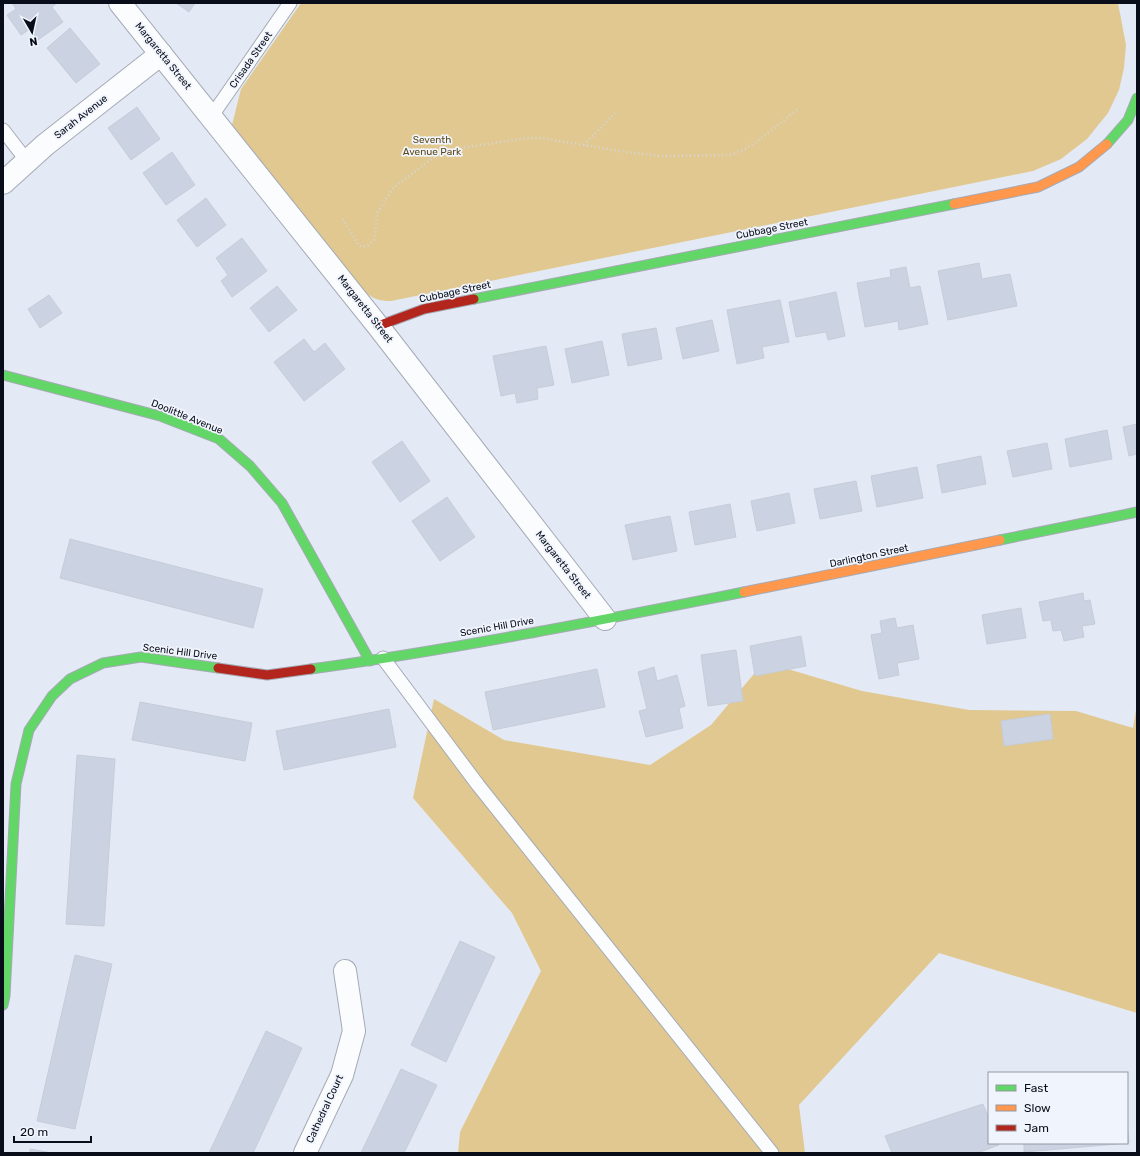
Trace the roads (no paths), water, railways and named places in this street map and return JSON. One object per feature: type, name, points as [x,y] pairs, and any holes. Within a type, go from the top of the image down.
[{"type":"street","name":"Margaretta Street","points":[[120,3],[378,326],[605,619]]},
{"type":"street","name":"Sarah Avenue","points":[[3,183],[45,144],[161,54]]},
{"type":"street","name":"Cubbage Street","points":[[378,326],[424,309],[1038,187],[1079,167],[1104,147],[1128,120],[1137,98]]},
{"type":"street","name":"Doolittle Avenue","points":[[3,375],[160,416],[219,440],[250,466],[282,503],[376,660]]},
{"type":"street","name":"Darlington Street","points":[[605,619],[825,576],[1137,512]]},
{"type":"street","name":"Scenic Hill Drive","points":[[3,1005],[5,996],[16,784],[29,730],[52,696],[70,679],[103,663],[141,657],[268,675],[376,660],[605,619]]},
{"type":"street","name":"Cathedral Court","points":[[305,1153],[342,1074],[354,1031],[345,971]]},
{"type":"lane","name":"Crisada Street","points":[[211,117],[290,3]]},
{"type":"lane","points":[[3,130],[27,161]]},
{"type":"lane","points":[[376,660],[478,785],[772,1153]]},
{"type":"park label","name":"Seventh Avenue Park","points":[[432,146]]}]
